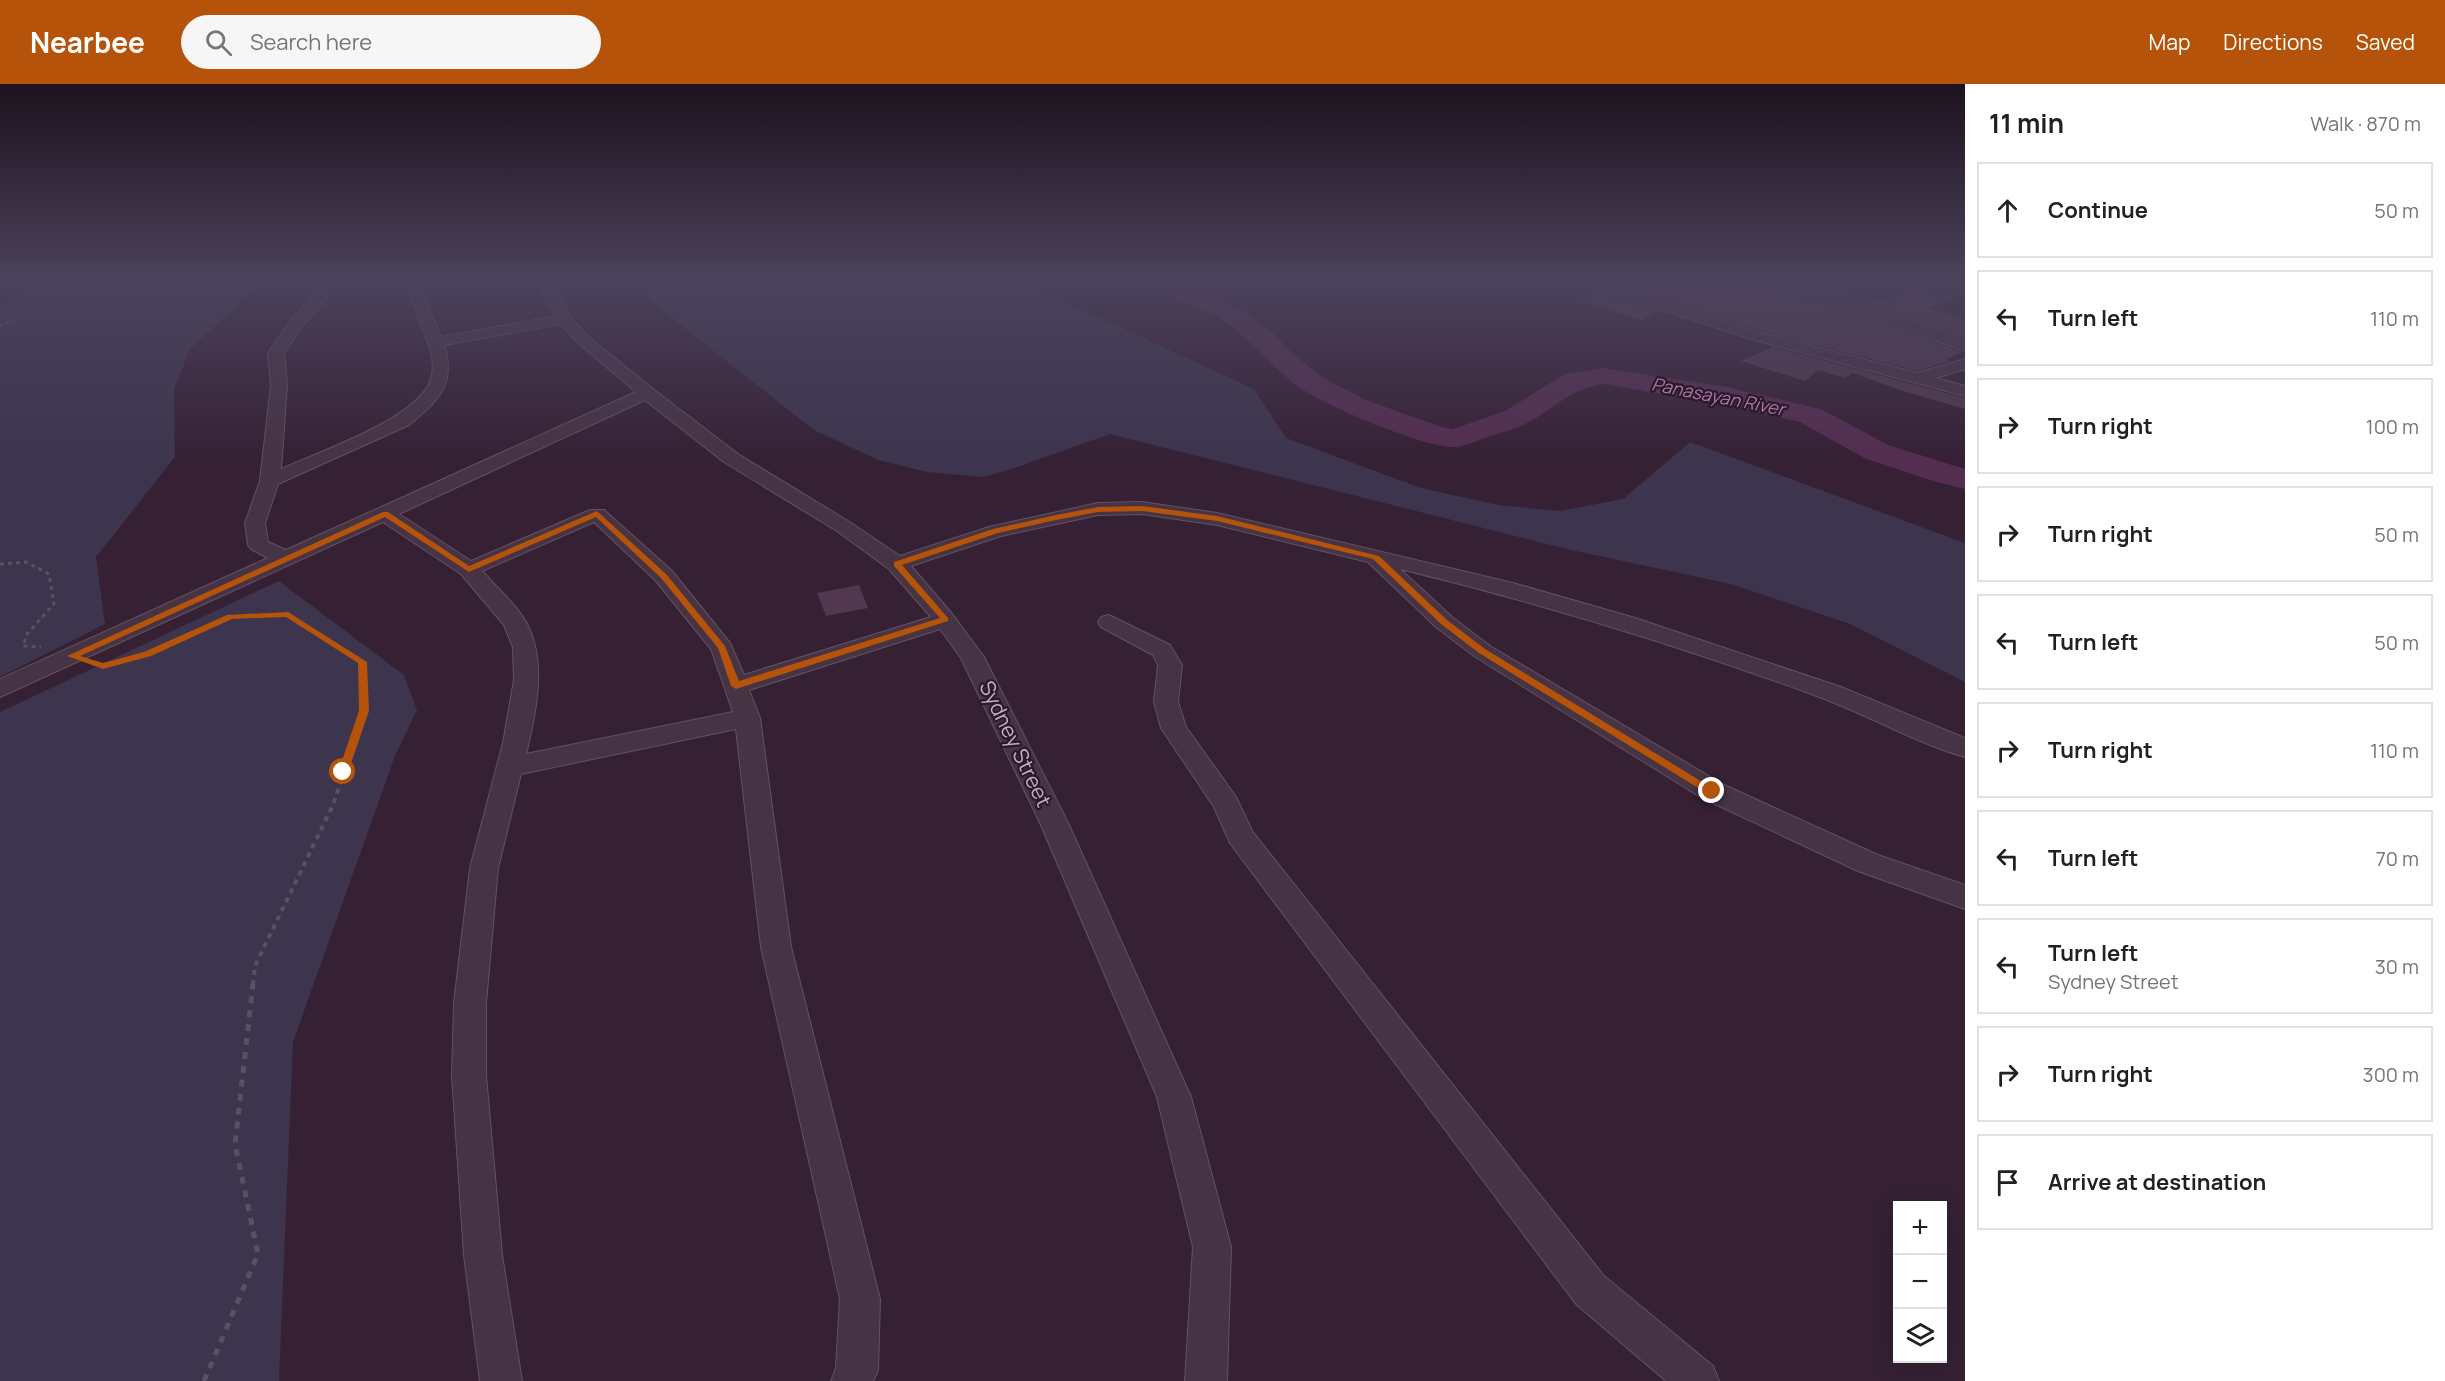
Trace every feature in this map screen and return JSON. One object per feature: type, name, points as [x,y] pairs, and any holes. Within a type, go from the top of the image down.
[{"type":"street","points":[[284,341],[276,353],[279,385],[270,481],[255,523],[258,545],[287,559]]},
{"type":"street","points":[[270,481],[403,421],[420,408],[436,389],[442,373],[442,355],[437,342],[445,341]]},
{"type":"street","name":"Sydney Street","points":[[585,341],[647,393],[731,458],[844,527],[897,564],[945,620],[972,657],[1055,825],[1174,1097],[1212,1247],[1206,1381]]},
{"type":"street","points":[[1774,341],[1965,391]]},
{"type":"street","points":[[1919,378],[1965,364]]},
{"type":"street","points":[[0,689],[647,393]]},
{"type":"street","points":[[897,564],[996,531],[1098,509],[1142,508],[1217,519],[1505,588],[1627,623],[1832,693],[1965,747]]},
{"type":"street","points":[[385,514],[469,570],[515,623],[525,647],[526,680],[516,743],[484,868],[470,1003],[469,1076],[483,1255],[501,1381]]},
{"type":"street","points":[[469,570],[597,514],[664,576],[722,648],[747,718],[776,947],[860,1299],[857,1370],[852,1381]]},
{"type":"street","points":[[1376,558],[1444,622],[1482,651],[1712,791],[1868,862],[1965,897]]},
{"type":"street","points":[[736,686],[945,620]]},
{"type":"street","points":[[1109,622],[1162,650],[1170,665],[1166,702],[1174,728],[1226,804],[1240,836],[1326,945],[1454,1116],[1590,1290],[1698,1381]]},
{"type":"street","points":[[509,767],[747,718]]},
{"type":"path","points":[[0,564],[26,562],[49,574],[54,604],[27,634],[23,646],[70,648],[72,656],[103,666],[147,654],[230,617],[288,614],[363,662],[364,711],[333,805],[255,966],[235,1144],[258,1254],[204,1381]]},
{"type":"shaded area","points":[[0,341],[199,341],[190,349],[174,389],[175,457],[96,557],[105,624],[0,677]]},
{"type":"shaded area","points":[[701,341],[1149,341],[1254,389],[1286,438],[1421,488],[1499,505],[1560,511],[1623,499],[1690,442],[1965,543],[1965,682],[1850,624],[1731,584],[1571,550],[1110,434],[983,477],[927,472],[878,460],[814,430]]},
{"type":"shaded area","points":[[279,581],[404,675],[417,710],[395,756],[293,1042],[279,1381],[0,1381],[0,712]]},
{"type":"building","points":[[1799,341],[1929,341],[1962,352],[1946,360],[1950,361],[1917,371]]},
{"type":"building","points":[[1766,345],[1965,398],[1965,409],[1903,391],[1853,373],[1845,378],[1818,370],[1805,381],[1741,361],[1772,347]]},
{"type":"building","points":[[859,585],[868,608],[826,616],[817,593]]},
{"type":"waterway","name":"Panasayan River","points":[[1265,341],[1283,360],[1313,384],[1356,406],[1437,436],[1455,438],[1516,417],[1575,380],[1603,376],[1727,396],[1810,415],[1877,452],[1965,479]]},
{"type":"route","points":[[343,772],[364,711],[363,662],[288,614],[230,617],[147,654],[103,666],[72,656],[385,514],[469,570],[597,514],[664,576],[722,648],[736,686],[945,620],[897,564],[996,531],[1056,517],[1098,509],[1142,508],[1217,519],[1376,558],[1444,622],[1482,651],[1712,791]]}]
